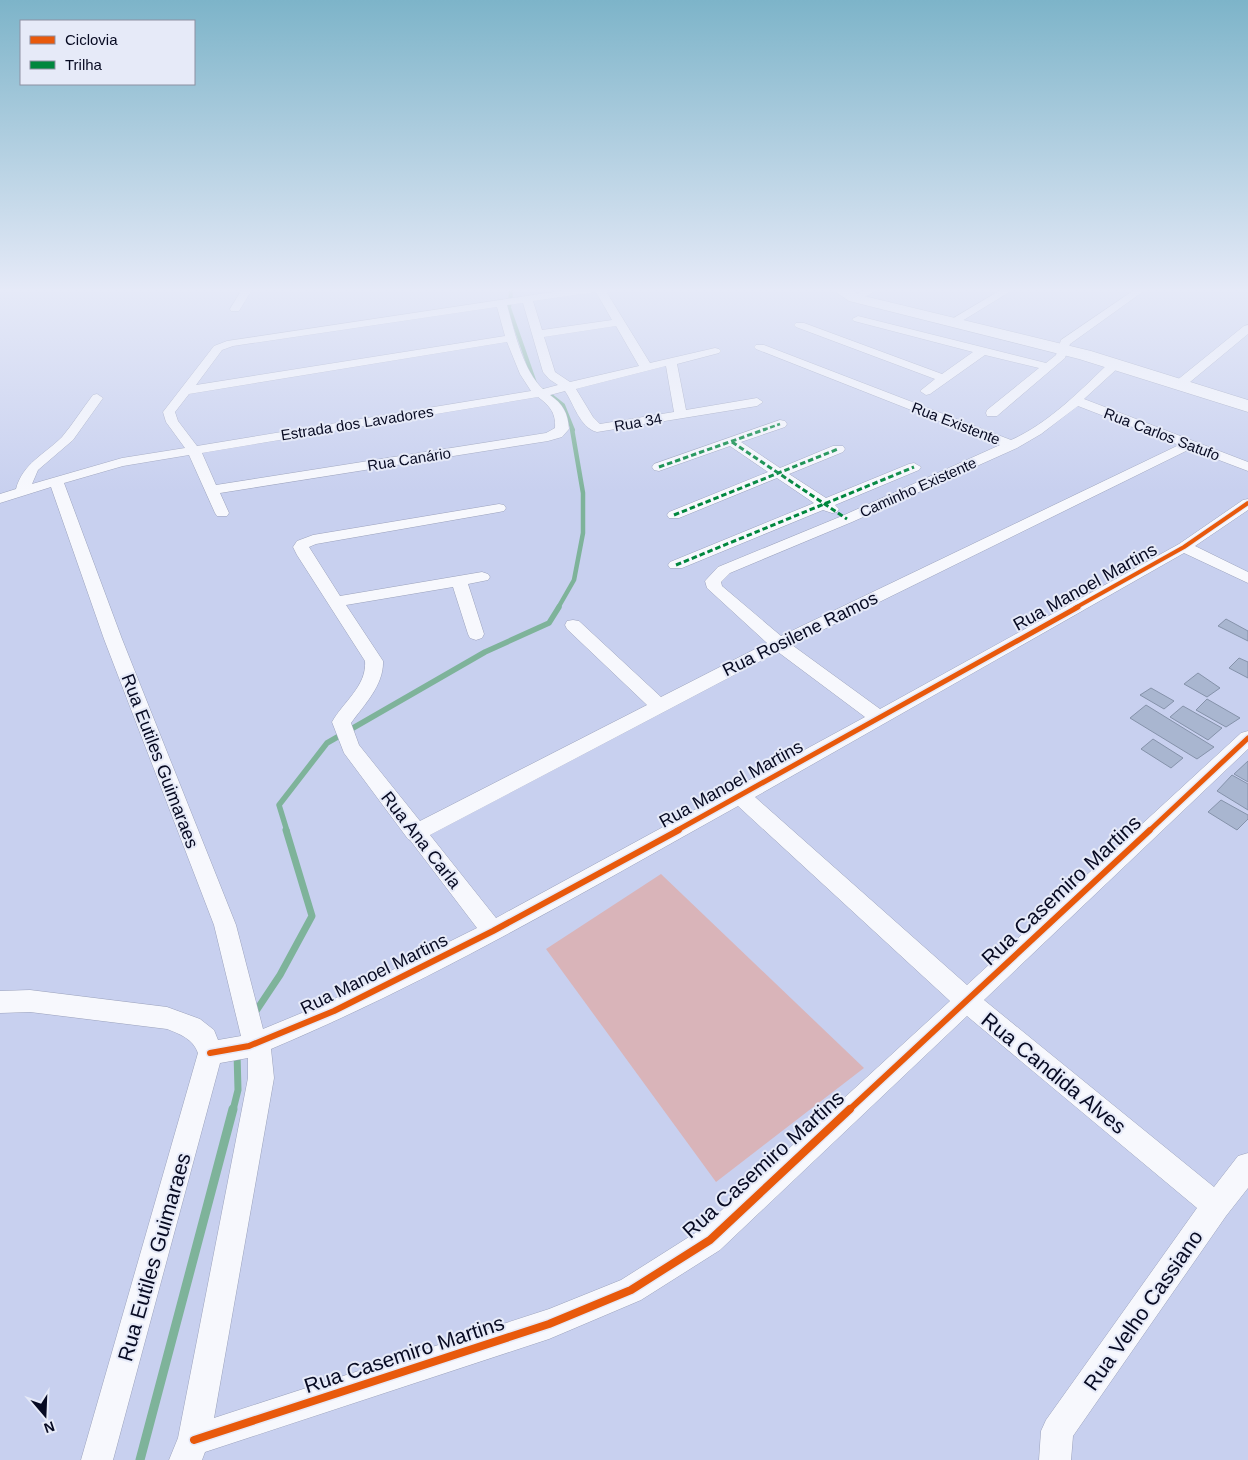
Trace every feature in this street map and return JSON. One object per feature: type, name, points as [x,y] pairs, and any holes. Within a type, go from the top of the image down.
[{"type":"main road","points":[[1086,356],[1248,406]]},
{"type":"street","points":[[211,356],[171,408],[169,417],[193,449],[222,513]]},
{"type":"street","points":[[184,392],[401,356]]},
{"type":"street","points":[[519,356],[531,383],[543,392]]},
{"type":"street","name":"Rua 34","points":[[544,356],[549,372],[554,379],[563,387],[594,426],[600,428],[757,402]]},
{"type":"street","points":[[640,356],[646,367]]},
{"type":"street","name":"Estrada dos Lavadores","points":[[0,499],[23,490],[104,466],[193,449],[543,392],[694,356]]},
{"type":"street","name":"Rua Existente","points":[[783,356],[1012,445]]},
{"type":"street","points":[[884,356],[943,378]]},
{"type":"street","points":[[926,390],[975,356]]},
{"type":"street","points":[[1003,356],[1048,367]]},
{"type":"street","points":[[992,412],[1061,356]]},
{"type":"street","points":[[1180,384],[1214,356]]},
{"type":"street","name":"Rua 34","points":[[671,362],[681,415]]},
{"type":"street","name":"Caminho Existente","points":[[716,588],[713,581],[724,570],[847,519],[1012,445],[1044,427],[1077,401],[1115,364]]},
{"type":"street","name":"Rua Canário","points":[[211,490],[554,436],[562,429],[561,415],[543,392]]},
{"type":"street","points":[[23,490],[27,474],[38,461],[65,441],[97,398]]},
{"type":"street","name":"Rua Carlos Satufo","points":[[1077,401],[1189,446],[1248,467]]},
{"type":"street","points":[[659,466],[780,424]]},
{"type":"street","points":[[732,442],[847,519]]},
{"type":"street","name":"Rua Rosilene Ramos","points":[[415,832],[779,644],[1189,446]]},
{"type":"street","points":[[674,515],[838,449]]},
{"type":"street","points":[[676,565],[914,467]]},
{"type":"street","name":"Rua Eutiles Guimaraes","points":[[56,480],[113,639],[225,925],[252,1040],[261,1062],[261,1078],[190,1450]]},
{"type":"street","name":"Rua Manoel Martins","points":[[215,1052],[334,1010],[492,931],[740,796],[1184,547],[1248,503]]},
{"type":"street","points":[[350,748],[341,722],[365,689],[374,674],[376,666],[305,555],[301,547],[302,544],[313,540],[499,508]]},
{"type":"street","points":[[1184,547],[1248,578]]},
{"type":"street","points":[[336,602],[482,577]]},
{"type":"street","points":[[459,581],[476,634]]},
{"type":"street","points":[[716,588],[779,644],[880,718]]},
{"type":"street","points":[[573,625],[658,706]]},
{"type":"street","name":"Rua Casemiro Martins","points":[[190,1450],[549,1324],[631,1290],[710,1240],[1248,738]]},
{"type":"street","name":"Rua Ana Carla","points":[[350,748],[492,931]]},
{"type":"street","name":"Rua Candida Alves","points":[[740,796],[966,1000],[1216,1206]]},
{"type":"street","points":[[0,1002],[30,1002],[167,1018],[191,1027],[205,1038],[215,1052]]},
{"type":"street","name":"Rua Eutiles Guimaraes","points":[[97,1460],[215,1052]]},
{"type":"street","name":"Rua Velho Cassiano","points":[[1055,1460],[1057,1431],[1216,1206],[1248,1166]]},
{"type":"shaded area","points":[[661,874],[864,1068],[716,1182],[546,949]]},
{"type":"building","points":[[1226,619],[1248,631],[1248,641],[1218,626]]},
{"type":"building","points":[[1239,658],[1248,662],[1248,678],[1229,668]]},
{"type":"building","points":[[1198,673],[1220,688],[1207,697],[1184,684]]},
{"type":"building","points":[[1151,688],[1174,701],[1164,709],[1140,695]]},
{"type":"building","points":[[1207,699],[1240,718],[1226,727],[1196,710]]},
{"type":"building","points":[[1146,705],[1214,747],[1197,759],[1130,718]]},
{"type":"building","points":[[1183,706],[1222,728],[1208,740],[1170,717]]},
{"type":"building","points":[[1153,739],[1183,758],[1171,768],[1141,749]]},
{"type":"building","points":[[1248,761],[1248,782],[1234,774]]},
{"type":"building","points":[[1232,775],[1248,784],[1248,810],[1217,791]]},
{"type":"building","points":[[1221,800],[1248,815],[1248,819],[1237,830],[1208,812]]},
{"type":"waterway","points":[[526,356],[535,383]]},
{"type":"waterway","points":[[544,390],[563,405],[573,430]]},
{"type":"waterway","points":[[558,608],[574,580],[583,533],[583,493],[572,429]]},
{"type":"waterway","points":[[287,831],[279,805],[327,743],[485,652],[549,623],[559,607]]},
{"type":"waterway","points":[[254,1014],[280,975],[312,916],[286,830]]},
{"type":"waterway","points":[[233,1110],[238,1090],[237,1053]]},
{"type":"waterway","points":[[140,1460],[233,1109]]},
{"type":"marked path","points":[[659,467],[780,424]]},
{"type":"marked path","points":[[732,442],[847,519]]},
{"type":"marked path","points":[[674,515],[838,449]]},
{"type":"marked path","points":[[676,565],[914,467]]},
{"type":"cycle path","points":[[210,1053],[249,1046],[334,1011],[493,931],[740,796],[1184,547],[1248,503]]},
{"type":"cycle path","points":[[194,1440],[549,1324],[631,1290],[710,1240],[1248,738]]}]
